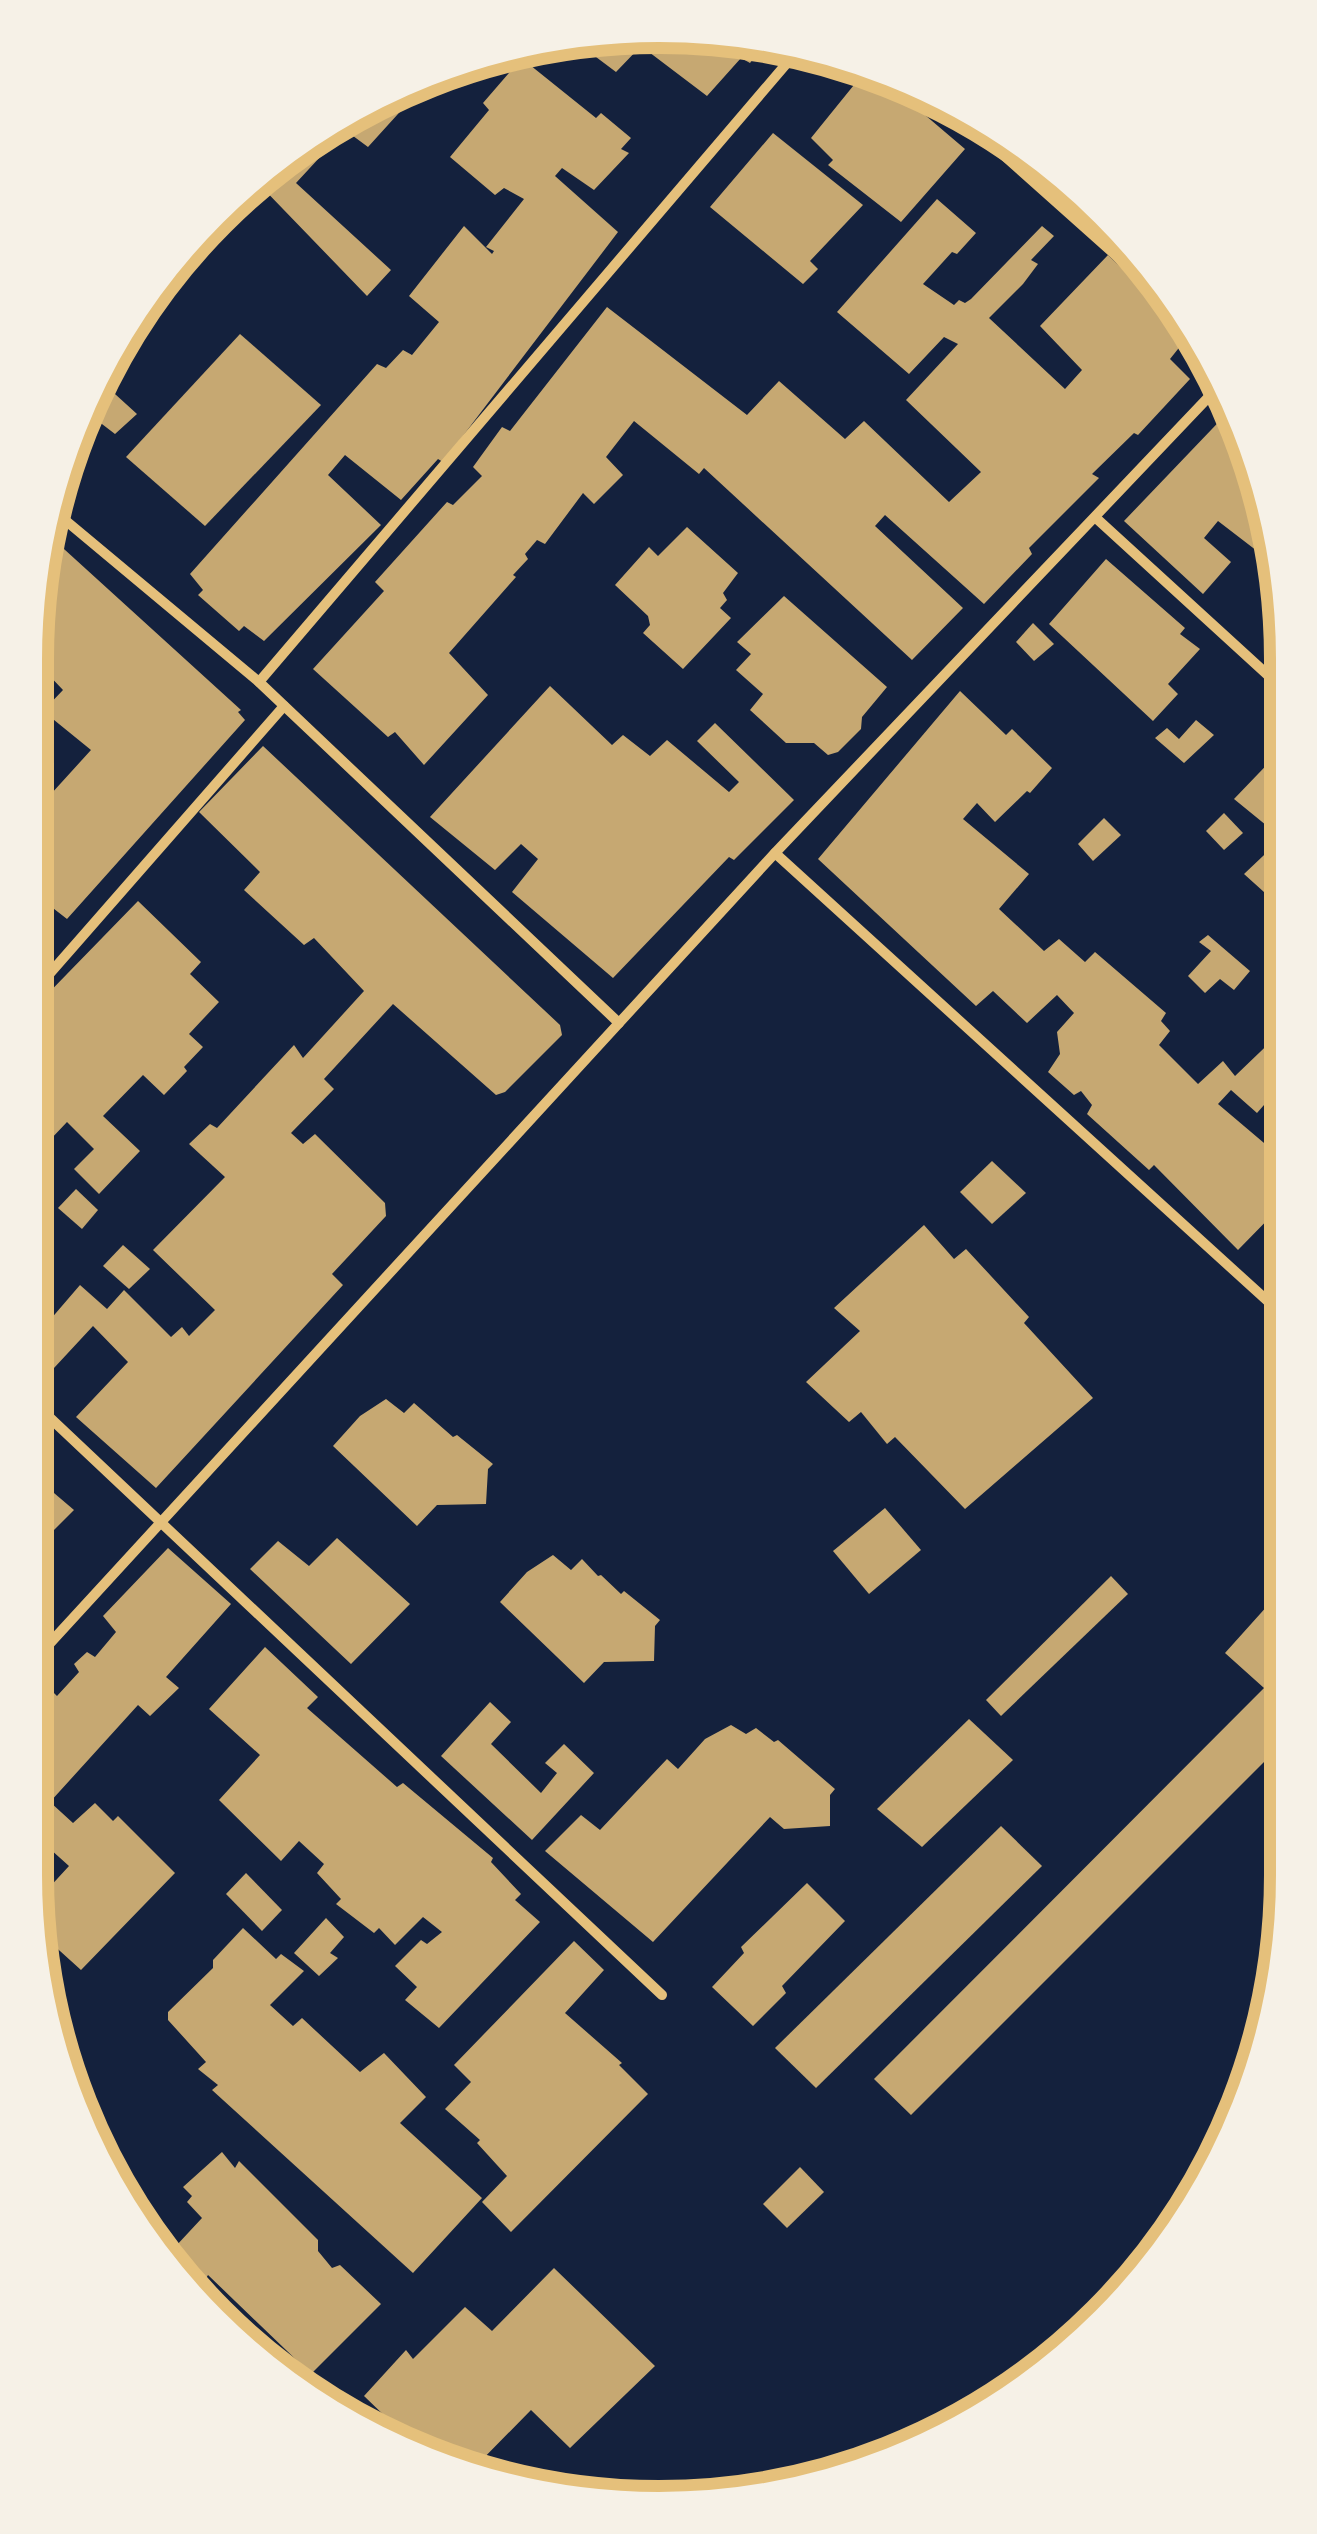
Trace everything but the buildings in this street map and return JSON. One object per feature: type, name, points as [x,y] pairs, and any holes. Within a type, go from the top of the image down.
[{"type":"street","points":[[259,682],[788,61]]},
{"type":"street","points":[[997,149],[1122,261]]},
{"type":"street","points":[[47,1647],[775,854],[1210,396]]},
{"type":"street","points":[[1096,518],[1270,677]]},
{"type":"street","points":[[64,519],[259,682],[619,1022]]},
{"type":"street","points":[[47,977],[284,706]]},
{"type":"street","points":[[775,854],[1270,1303]]},
{"type":"street","points":[[47,1415],[662,1995]]}]
